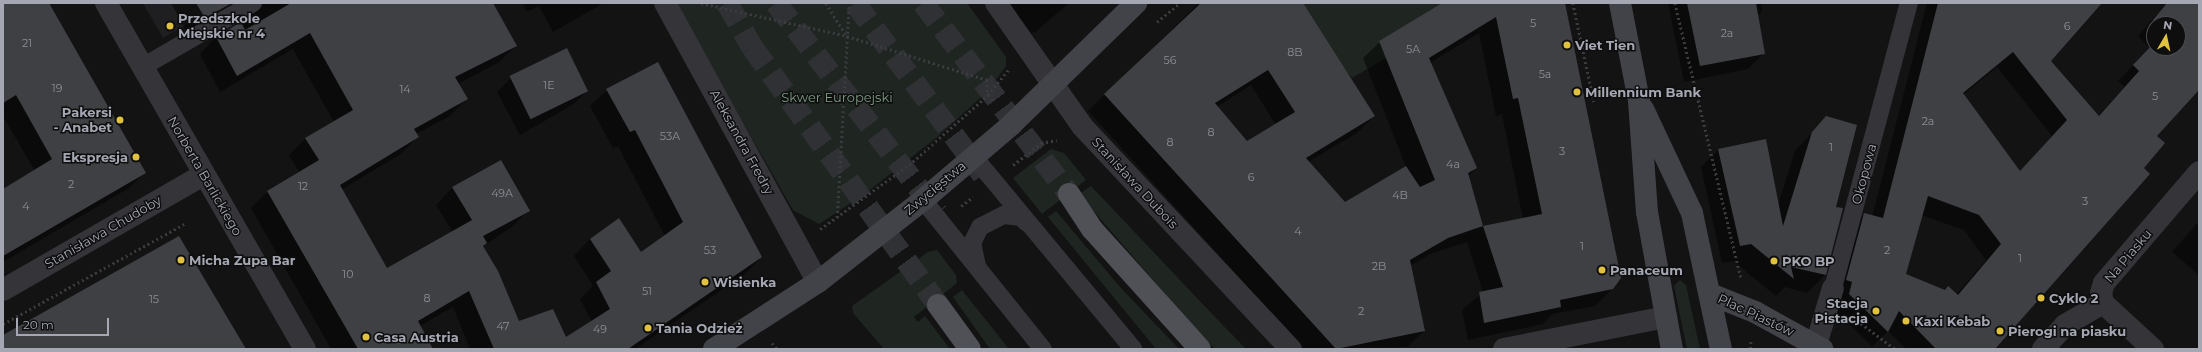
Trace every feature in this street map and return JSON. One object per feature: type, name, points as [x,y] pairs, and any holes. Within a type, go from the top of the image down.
[{"type":"main road","name":"Zwycięstwa","points":[[714,349],[818,282],[923,200],[1053,84],[1136,3]]},
{"type":"main road","points":[[1620,3],[1639,101],[1647,212],[1672,349]]},
{"type":"main road","points":[[1639,101],[1692,213],[1710,294],[1720,349]]},
{"type":"main road","points":[[1068,194],[1092,229],[1200,349]]},
{"type":"main road","name":"Plac Piastów","points":[[1710,294],[1755,312],[1819,347]]},
{"type":"main road","points":[[938,305],[970,349]]},
{"type":"street","name":"Norberta Barlickiego","points":[[106,3],[144,66],[203,175],[306,349]]},
{"type":"street","name":"Aleksandra Fredry","points":[[665,3],[818,282]]},
{"type":"street","name":"Stanisława Dubois","points":[[996,3],[1088,132],[1291,349]]},
{"type":"street","name":"Na Piasku","points":[[2103,303],[2100,293],[2104,283],[2199,172]]},
{"type":"street","name":"Stanisława Chudoby","points":[[3,290],[203,175]]},
{"type":"street","name":"Okopowa","points":[[1819,347],[1832,288]]},
{"type":"street","points":[[2043,349],[2066,325],[2103,303],[2153,349]]},
{"type":"street","points":[[1504,349],[1666,317]]},
{"type":"lane","points":[[144,66],[254,3]]},
{"type":"lane","name":"Okopowa","points":[[1832,288],[1909,3]]},
{"type":"lane","points":[[974,156],[1133,349]]},
{"type":"lane","points":[[923,200],[1043,349]]},
{"type":"lane","points":[[980,271],[972,250],[980,227],[1004,215],[1021,217],[1029,224]]},
{"type":"path","points":[[701,3],[847,36],[987,80],[988,95]]},
{"type":"path","points":[[826,3],[847,36]]},
{"type":"path","points":[[837,218],[849,3]]},
{"type":"path","points":[[1151,28],[1180,3]]},
{"type":"path","points":[[1573,3],[1594,102]]},
{"type":"path","points":[[1675,3],[1741,277]]},
{"type":"path","points":[[814,226],[818,230],[837,218],[909,165],[988,95],[1008,74],[1010,62]]},
{"type":"path","points":[[1031,150],[1047,139],[1064,144]]},
{"type":"path","points":[[3,324],[186,223]]},
{"type":"path","points":[[1849,314],[1896,349]]},
{"type":"path","points":[[772,343],[777,349]]},
{"type":"shaded area","name":"Przedszkole Miejskie nr 4","points":[[143,3],[230,3],[231,5],[216,15],[213,9],[163,38]]},
{"type":"green space","name":"Skwer Europejski","points":[[675,3],[967,3],[1006,57],[1006,66],[987,92],[936,138],[866,193],[819,224],[793,210]]},
{"type":"green space","points":[[1285,3],[1442,3],[1379,41],[1386,58],[1352,78]]},
{"type":"green space","points":[[1051,149],[1064,153],[1086,180],[1042,214],[1013,178]]},
{"type":"green space","points":[[1091,186],[1246,349],[1215,349],[1192,325],[1079,194]]},
{"type":"green space","points":[[1056,211],[1120,287],[1179,349],[1156,349],[1048,217]]},
{"type":"green space","points":[[937,250],[956,275],[957,283],[914,317],[918,322],[925,316],[950,349],[884,349],[853,313],[852,306],[928,252]]},
{"type":"green space","points":[[1680,280],[1686,285],[1700,349],[1687,349],[1674,286]]},
{"type":"green space","points":[[962,290],[1009,349],[990,349],[953,297]]},
{"type":"building","points":[[3,3],[49,3],[146,173],[3,256],[3,189],[52,159],[16,95],[3,103]]},
{"type":"building","points":[[196,3],[230,3],[230,4],[205,18]]},
{"type":"building","points":[[291,3],[493,3],[517,46],[455,77],[468,99],[414,129],[419,137],[340,185],[387,268],[472,220],[452,187],[501,160],[530,211],[483,236],[487,243],[483,246],[498,271],[519,321],[553,309],[566,337],[610,309],[596,282],[611,271],[590,239],[619,218],[641,252],[683,222],[635,130],[630,132],[606,89],[658,62],[762,257],[628,349],[494,349],[469,291],[418,321],[433,349],[358,349],[267,191],[319,160],[305,138],[353,110],[310,33],[237,76],[216,37],[241,22],[245,30]]},
{"type":"building","points":[[1201,3],[1303,3],[1375,116],[1306,158],[1345,202],[1406,166],[1420,187],[1435,180],[1379,41],[1442,3],[1565,3],[1621,278],[1613,289],[1560,300],[1561,307],[1484,323],[1479,292],[1503,287],[1483,226],[1448,238],[1410,260],[1425,331],[1336,349],[1104,94]],"holes":[[[1496,17],[1513,99],[1518,98],[1542,214],[1483,226],[1468,173],[1477,168],[1429,58]],[[1268,70],[1295,112],[1247,141],[1215,103]]]},
{"type":"building","points":[[1687,3],[1756,3],[1765,54],[1700,66]]},
{"type":"building","points":[[1938,3],[2102,3],[2051,61],[2099,116],[2139,71],[2133,65],[2146,51],[2146,56],[2186,56],[2186,16],[2156,16],[2167,3],[2199,3],[2199,90],[2157,136],[2165,143],[2144,168],[2150,174],[1995,349],[1936,349],[1899,311],[1888,332],[1849,294],[1852,282],[1846,280],[1864,213],[1883,218]],"holes":[[[2013,52],[2067,120],[2020,171],[1963,93]],[[1928,196],[1979,215],[2001,244],[1958,295],[1948,286],[1945,290],[1906,274]]]},
{"type":"building","points":[[567,48],[588,91],[531,119],[509,76]]},
{"type":"building","points":[[1826,116],[1857,125],[1836,207],[1843,208],[1826,275],[1791,267],[1794,279],[1751,244],[1740,246],[1718,149],[1766,139],[1783,226],[1812,132]]},
{"type":"building","points":[[179,236],[246,349],[3,349],[3,335]]},
{"type":"tunnel","points":[[727,3],[752,47],[938,305]]},
{"type":"tunnel","points":[[776,3],[938,213]]},
{"type":"tunnel","points":[[855,3],[983,175]]},
{"type":"tunnel","points":[[923,3],[1069,194]]},
{"type":"place","name":"Przedszkole Miejskie nr 4","points":[[170,26]]},
{"type":"place","name":"Viet Tien","points":[[1567,45]]},
{"type":"place","name":"Millennium Bank","points":[[1577,92]]},
{"type":"place","name":"Pakersi - Anabet","points":[[120,120]]},
{"type":"place","name":"Ekspresja","points":[[136,157]]},
{"type":"place","name":"Micha Zupa Bar","points":[[181,260]]},
{"type":"place","name":"PKO BP","points":[[1774,261]]},
{"type":"place","name":"Panaceum","points":[[1602,270]]},
{"type":"place","name":"Wisienka","points":[[705,282]]},
{"type":"place","name":"Cyklo 2","points":[[2041,298]]},
{"type":"place","name":"Stacja Pistacja","points":[[1876,311]]},
{"type":"place","name":"Kaxi Kebab","points":[[1906,321]]},
{"type":"place","name":"Tania Odzież","points":[[648,328]]},
{"type":"place","name":"Pierogi na piasku","points":[[2000,331]]},
{"type":"place","name":"Casa Austria","points":[[366,337]]}]
